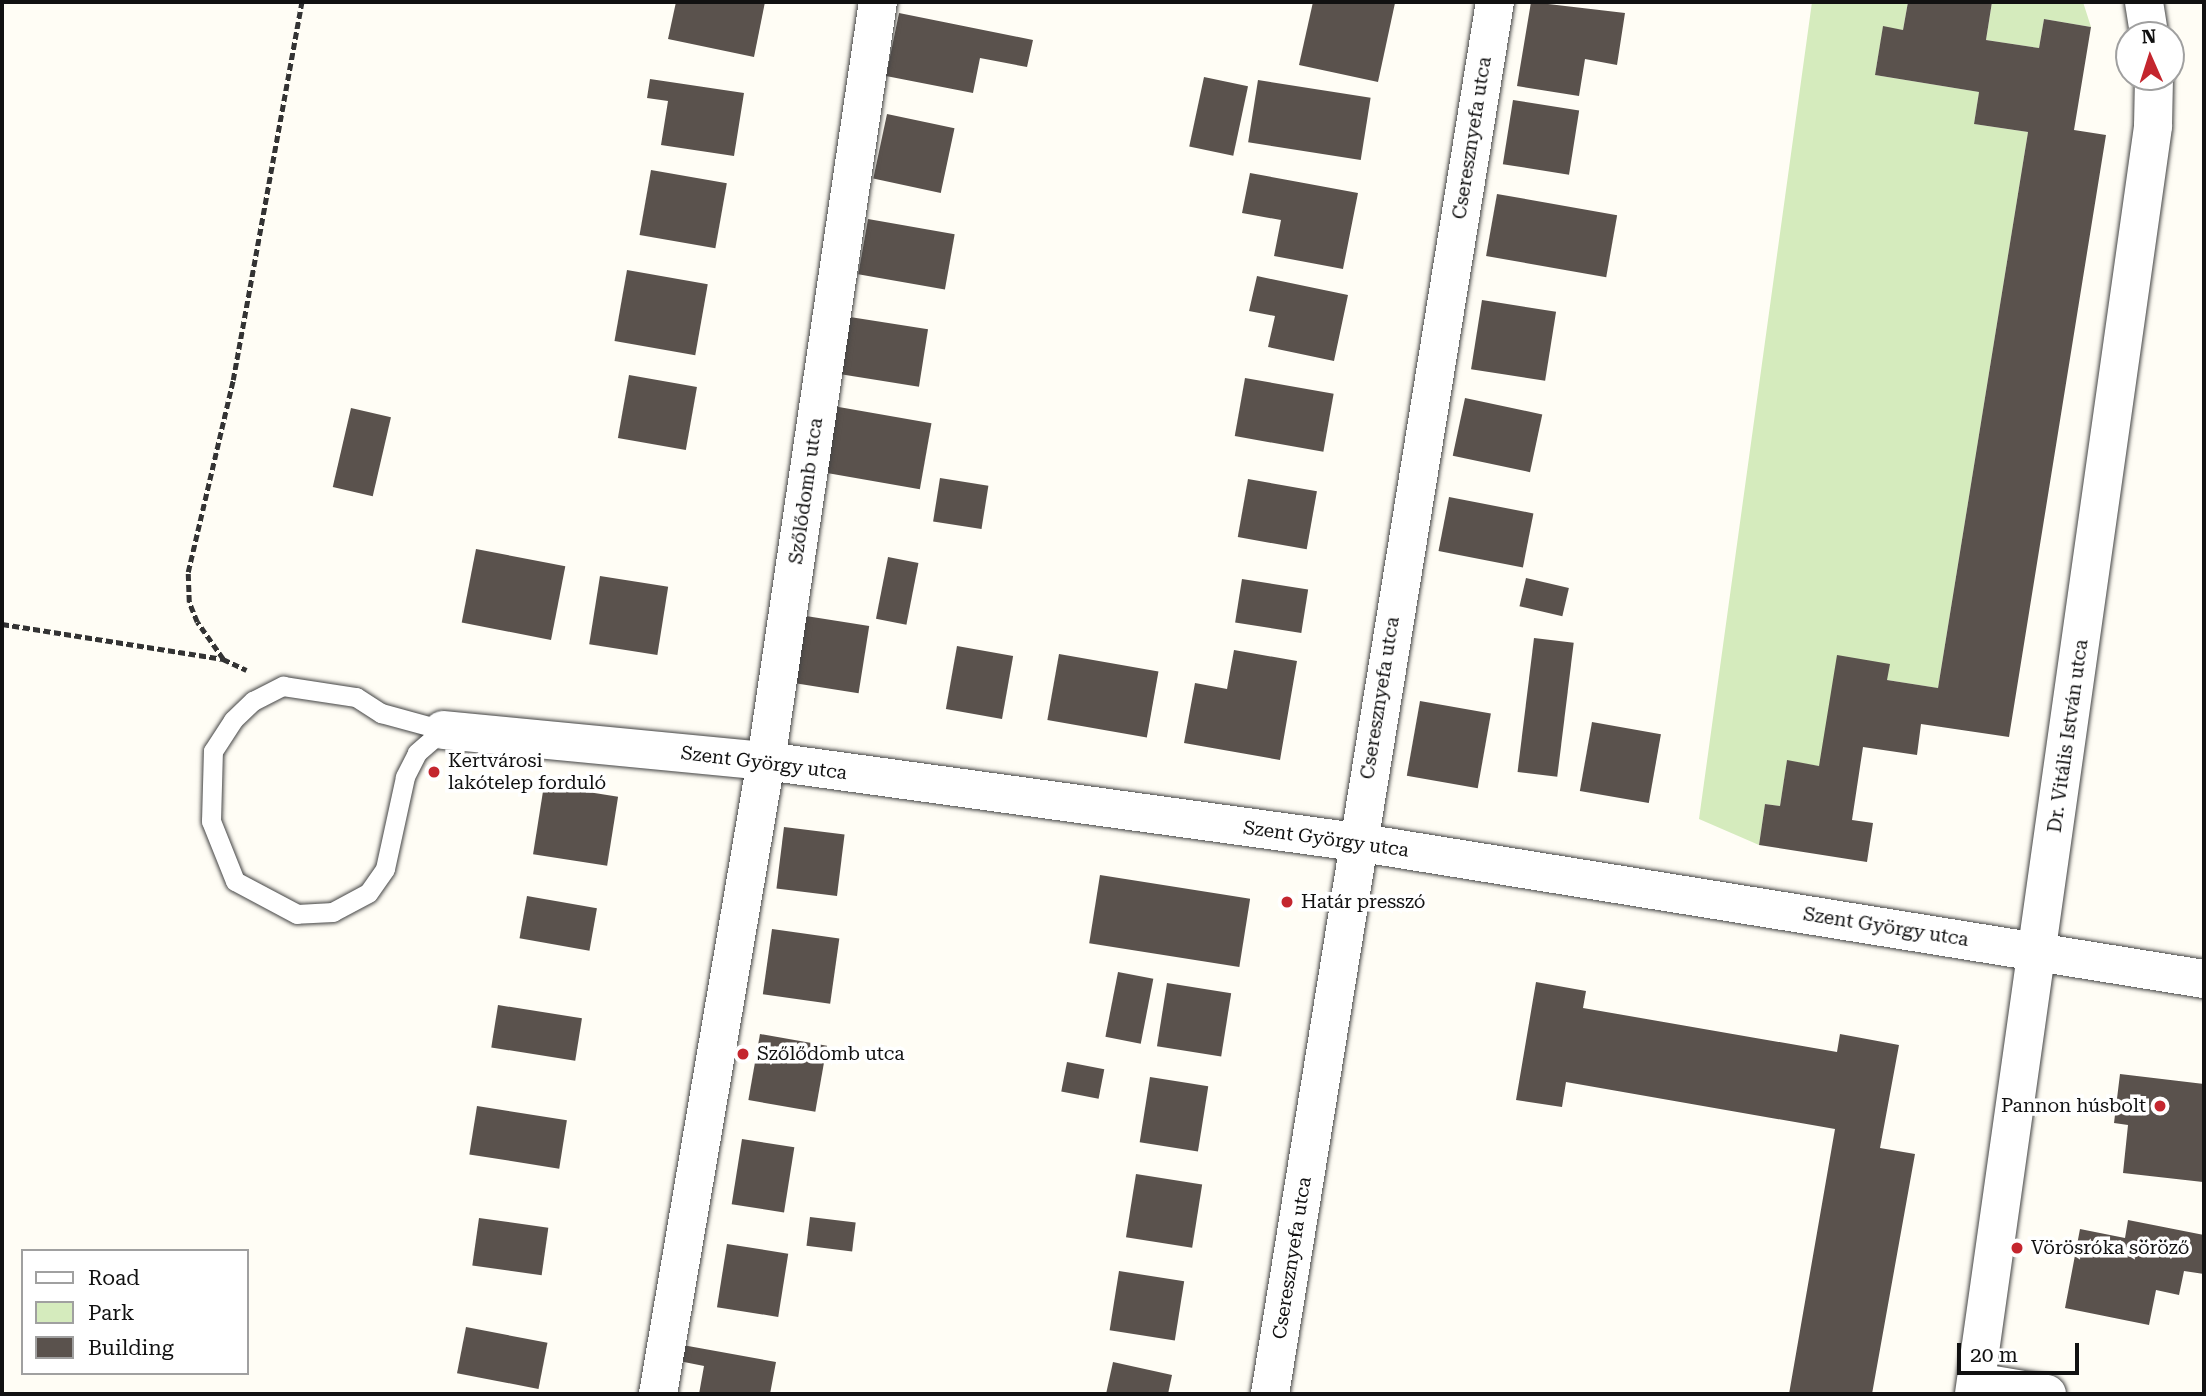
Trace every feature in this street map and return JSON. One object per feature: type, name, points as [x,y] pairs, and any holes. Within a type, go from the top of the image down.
[{"type":"street","name":"Szőlődomb utca","points":[[658,1394],[766,761],[878,2]]},
{"type":"street","name":"Cseresznyefa utca","points":[[1270,1394],[1356,842],[1495,2]]},
{"type":"street","points":[[2144,2],[2147,21]]},
{"type":"street","name":"Dr. Vitális István utca","points":[[1975,1388],[2153,126],[2154,91]]},
{"type":"street","name":"Szent György utca","points":[[443,730],[766,761],[1356,842],[2204,979]]},
{"type":"street","points":[[1975,1388],[2047,1394]]},
{"type":"lane","points":[[283,686],[356,697],[381,713],[443,730],[417,753],[405,777],[385,869],[368,892],[332,912],[297,914],[235,881],[221,853],[210,810],[213,751],[233,720],[253,701],[283,686]]},
{"type":"path","points":[[223,659],[197,622],[189,601],[188,572],[233,380],[302,2]]},
{"type":"path","points":[[2,624],[223,659],[283,686]]},
{"type":"green space","points":[[1812,2],[1908,2],[1903,30],[1883,27],[1875,75],[1979,92],[1974,124],[2028,132],[1938,688],[1887,680],[1819,766],[1787,761],[1780,806],[1765,804],[1759,845],[1699,819]]},
{"type":"green space","points":[[1992,2],[2083,2],[2091,27],[2044,19],[2039,48],[1986,40]]},
{"type":"building","points":[[676,2],[765,2],[754,57],[668,39]]},
{"type":"building","points":[[1313,2],[1395,3],[1378,82],[1299,65]]},
{"type":"building","points":[[1531,2],[1625,13],[1617,65],[1585,59],[1579,96],[1517,86]]},
{"type":"building","points":[[1908,2],[1992,2],[1986,40],[2039,48],[2044,19],[2091,27],[2074,130],[2106,135],[2009,737],[1921,724],[1917,755],[1863,747],[1852,820],[1873,823],[1867,862],[1759,845],[1765,804],[1780,806],[1787,760],[1819,766],[1837,655],[1890,664],[1887,680],[1938,688],[2028,132],[1974,124],[1979,92],[1875,75],[1883,26],[1903,30]]},
{"type":"building","points":[[899,13],[1033,40],[1027,67],[980,58],[973,93],[886,76]]},
{"type":"building","points":[[1204,77],[1248,86],[1233,156],[1189,146]]},
{"type":"building","points":[[650,79],[744,93],[734,156],[661,145],[668,101],[647,98]]},
{"type":"building","points":[[1258,80],[1371,98],[1361,160],[1248,142]]},
{"type":"building","points":[[1513,100],[1579,110],[1569,175],[1503,164]]},
{"type":"building","points":[[887,114],[954,128],[941,193],[873,179]]},
{"type":"building","points":[[651,170],[727,183],[715,248],[640,235]]},
{"type":"building","points":[[1250,173],[1358,193],[1343,269],[1274,256],[1281,220],[1242,213]]},
{"type":"building","points":[[1497,194],[1617,215],[1606,277],[1486,256]]},
{"type":"building","points":[[868,219],[955,234],[945,289],[858,274]]},
{"type":"building","points":[[627,270],[708,284],[695,355],[614,341]]},
{"type":"building","points":[[1257,276],[1348,295],[1334,361],[1268,347],[1275,316],[1249,311]]},
{"type":"building","points":[[1482,300],[1556,312],[1545,381],[1471,369]]},
{"type":"building","points":[[850,317],[928,329],[919,387],[841,374]]},
{"type":"building","points":[[629,375],[697,387],[686,450],[618,438]]},
{"type":"building","points":[[1245,378],[1334,394],[1323,452],[1235,436]]},
{"type":"building","points":[[1465,398],[1542,414],[1530,472],[1453,456]]},
{"type":"building","points":[[833,406],[931,423],[920,489],[821,472]]},
{"type":"building","points":[[351,408],[391,417],[373,496],[333,487]]},
{"type":"building","points":[[940,478],[988,486],[982,529],[933,521]]},
{"type":"building","points":[[1248,479],[1317,491],[1307,549],[1238,537]]},
{"type":"building","points":[[1449,497],[1533,513],[1523,567],[1439,551]]},
{"type":"building","points":[[476,549],[565,566],[551,640],[462,623]]},
{"type":"building","points":[[888,557],[918,563],[906,625],[876,619]]},
{"type":"building","points":[[600,576],[668,587],[657,655],[589,644]]},
{"type":"building","points":[[1526,578],[1569,588],[1562,616],[1519,606]]},
{"type":"building","points":[[1242,579],[1308,589],[1301,633],[1235,622]]},
{"type":"building","points":[[806,616],[869,626],[859,693],[795,683]]},
{"type":"building","points":[[1534,638],[1574,643],[1557,777],[1518,772]]},
{"type":"building","points":[[957,646],[1013,656],[1002,719],[946,709]]},
{"type":"building","points":[[1234,650],[1297,661],[1280,760],[1184,743],[1195,683],[1227,689]]},
{"type":"building","points":[[1059,654],[1158,672],[1147,738],[1047,720]]},
{"type":"building","points":[[1420,701],[1491,714],[1478,788],[1407,776]]},
{"type":"building","points":[[1592,722],[1661,734],[1649,803],[1580,791]]},
{"type":"building","points":[[544,785],[618,797],[607,866],[533,854]]},
{"type":"building","points":[[784,827],[845,834],[837,896],[776,889]]},
{"type":"building","points":[[1100,875],[1250,899],[1239,967],[1089,943]]},
{"type":"building","points":[[527,896],[597,908],[589,951],[520,938]]},
{"type":"building","points":[[772,929],[839,938],[830,1004],[763,994]]},
{"type":"building","points":[[1118,972],[1153,979],[1141,1044],[1105,1037]]},
{"type":"building","points":[[1536,982],[1586,991],[1583,1008],[1837,1052],[1840,1034],[1899,1045],[1880,1148],[1915,1154],[1872,1394],[1789,1394],[1835,1129],[1566,1082],[1562,1107],[1516,1100]]},
{"type":"building","points":[[1167,983],[1231,993],[1221,1056],[1157,1046]]},
{"type":"building","points":[[498,1005],[582,1018],[575,1061],[491,1047]]},
{"type":"building","points":[[760,1034],[827,1046],[815,1112],[748,1100]]},
{"type":"building","points":[[1067,1062],[1104,1069],[1099,1099],[1061,1091]]},
{"type":"building","points":[[2120,1074],[2204,1084],[2203,1182],[2123,1173],[2128,1125],[2114,1123]]},
{"type":"building","points":[[1150,1077],[1208,1086],[1198,1151],[1140,1142]]},
{"type":"building","points":[[477,1106],[567,1120],[559,1169],[469,1154]]},
{"type":"building","points":[[742,1139],[794,1147],[784,1212],[732,1204]]},
{"type":"building","points":[[1136,1174],[1202,1184],[1192,1248],[1126,1237]]},
{"type":"building","points":[[810,1217],[856,1223],[852,1251],[806,1246]]},
{"type":"building","points":[[479,1218],[548,1228],[542,1275],[472,1266]]},
{"type":"building","points":[[2128,1220],[2204,1235],[2204,1274],[2184,1271],[2179,1295],[2156,1290],[2149,1325],[2065,1308],[2080,1229],[2125,1238]]},
{"type":"building","points":[[727,1244],[788,1254],[778,1317],[717,1307]]},
{"type":"building","points":[[1119,1271],[1184,1281],[1175,1341],[1110,1330]]},
{"type":"building","points":[[466,1327],[547,1343],[539,1389],[457,1373]]},
{"type":"building","points":[[677,1344],[776,1362],[770,1394],[699,1394],[704,1366],[674,1360]]},
{"type":"building","points":[[1113,1362],[1172,1375],[1168,1394],[1106,1394]]},
{"type":"place","name":"Kertvárosi lakótelep forduló","points":[[434,772]]},
{"type":"place","name":"Határ presszó","points":[[1287,902]]},
{"type":"place","name":"Szőlődomb utca","points":[[743,1054]]},
{"type":"place","name":"Pannon húsbolt","points":[[2160,1106]]},
{"type":"place","name":"Vörösróka söröző","points":[[2017,1248]]}]
